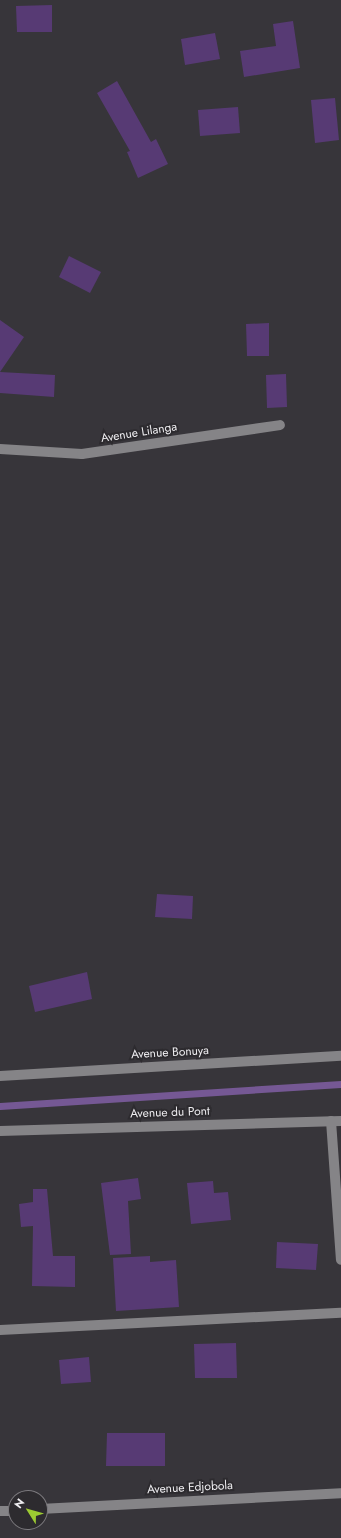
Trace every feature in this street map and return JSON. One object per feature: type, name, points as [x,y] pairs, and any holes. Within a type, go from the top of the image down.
[{"type":"street","name":"Avenue Lilanga","points":[[0,449],[82,454],[280,425]]},
{"type":"street","name":"Avenue Bonuya","points":[[0,1076],[341,1056]]},
{"type":"street","name":"Avenue du Pont","points":[[0,1131],[336,1121]]},
{"type":"street","points":[[336,1121],[341,1260]]},
{"type":"street","points":[[0,1330],[341,1313]]},
{"type":"street","name":"Avenue Edjobola","points":[[48,1509],[341,1493]]},
{"type":"building","points":[[52,5],[52,32],[17,32],[16,6]]},
{"type":"building","points":[[293,21],[300,68],[244,77],[240,51],[276,46],[273,24]]},
{"type":"building","points":[[215,33],[220,59],[185,65],[181,39]]},
{"type":"building","points":[[117,81],[151,142],[156,139],[168,164],[138,178],[127,152],[130,151],[97,93]]},
{"type":"building","points":[[335,98],[339,140],[315,143],[311,100]]},
{"type":"building","points":[[238,107],[240,133],[200,136],[198,110]]},
{"type":"building","points":[[69,256],[101,272],[90,293],[59,277]]},
{"type":"building","points":[[0,320],[24,337],[0,372]]},
{"type":"building","points":[[269,323],[269,356],[247,356],[246,324]]},
{"type":"building","points":[[0,372],[55,375],[54,397],[0,393]]},
{"type":"building","points":[[286,374],[287,407],[267,408],[266,375]]},
{"type":"building","points":[[157,894],[193,896],[192,919],[155,917]]},
{"type":"building","points":[[87,972],[92,999],[35,1012],[29,986]]},
{"type":"building","points":[[138,1178],[141,1199],[128,1201],[131,1254],[110,1255],[101,1183]]},
{"type":"building","points":[[213,1181],[214,1193],[228,1192],[231,1220],[191,1224],[187,1183]]},
{"type":"building","points":[[33,1189],[47,1189],[53,1256],[75,1256],[75,1287],[32,1286],[33,1226],[21,1227],[19,1204],[33,1202]]},
{"type":"building","points":[[277,1242],[318,1244],[316,1270],[276,1268]]},
{"type":"building","points":[[150,1256],[150,1262],[176,1260],[179,1307],[116,1311],[113,1258]]},
{"type":"building","points":[[236,1343],[237,1378],[195,1378],[194,1344]]},
{"type":"building","points":[[89,1357],[91,1382],[61,1384],[59,1360]]},
{"type":"building","points":[[107,1433],[165,1433],[165,1466],[106,1466]]},
{"type":"waterway","points":[[0,1106],[341,1084]]}]
